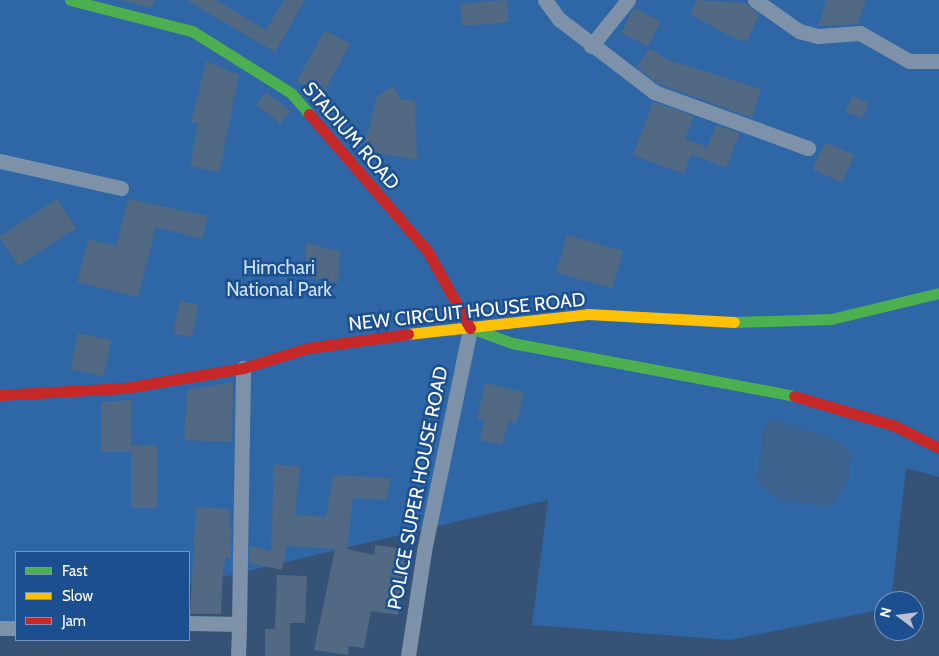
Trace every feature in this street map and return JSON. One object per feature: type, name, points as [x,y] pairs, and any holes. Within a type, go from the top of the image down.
[{"type":"street","name":"STADIUM ROAD","points":[[70,0],[192,31],[291,93],[428,252],[470,328]]},
{"type":"street","points":[[546,0],[559,19],[591,46],[668,99],[808,148]]},
{"type":"street","points":[[591,46],[628,0]]},
{"type":"street","points":[[755,0],[799,31],[818,36],[860,33],[909,61],[939,61]]},
{"type":"street","points":[[0,161],[121,188]]},
{"type":"street","name":"NEW CIRCUIT HOUSE ROAD","points":[[0,395],[124,388],[243,368],[308,348],[588,314],[723,322],[831,318],[939,293]]},
{"type":"street","points":[[470,328],[512,343],[797,397],[895,426],[939,448]]},
{"type":"street","name":"POLICE SUPER HOUSE ROAD","points":[[408,656],[424,551],[470,328]]},
{"type":"street","points":[[238,656],[243,368]]},
{"type":"street","points":[[190,623],[238,624]]},
{"type":"street","points":[[0,628],[15,628]]},
{"type":"green space","name":"Himchari National Park","points":[[0,0],[939,0],[939,477],[906,468],[892,591],[874,591],[874,611],[730,640],[532,625],[548,500],[190,585],[190,551],[15,551],[15,624],[0,628]]},
{"type":"shaded area","points":[[772,419],[833,438],[851,453],[848,482],[831,506],[781,501],[757,483],[763,430]]},
{"type":"building","points":[[121,0],[155,0],[151,8]]},
{"type":"building","points":[[186,0],[216,0],[266,30],[284,0],[305,0],[275,52]]},
{"type":"building","points":[[507,0],[509,22],[462,26],[460,4]]},
{"type":"building","points":[[696,0],[746,3],[759,15],[747,41],[735,39],[690,14]]},
{"type":"building","points":[[827,0],[866,0],[858,24],[818,26]]},
{"type":"building","points":[[634,8],[661,22],[648,47],[621,33]]},
{"type":"building","points":[[325,30],[350,44],[322,96],[296,82]]},
{"type":"building","points":[[650,48],[665,59],[761,89],[752,118],[659,84],[637,67]]},
{"type":"building","points":[[206,61],[239,75],[219,172],[190,166],[198,124],[191,122]]},
{"type":"building","points":[[394,86],[400,99],[415,101],[417,160],[363,150],[377,96]]},
{"type":"building","points":[[266,92],[290,111],[281,124],[256,105]]},
{"type":"building","points":[[852,96],[869,103],[862,119],[846,112]]},
{"type":"building","points":[[653,102],[694,116],[685,139],[707,147],[716,125],[740,133],[726,168],[691,154],[684,174],[633,155]]},
{"type":"building","points":[[825,142],[854,155],[842,182],[813,169]]},
{"type":"building","points":[[57,199],[76,228],[18,266],[0,236]]},
{"type":"building","points":[[128,199],[208,216],[202,239],[156,227],[138,297],[77,282],[88,239],[116,246]]},
{"type":"building","points":[[567,235],[623,251],[612,288],[556,272]]},
{"type":"building","points":[[306,243],[340,251],[338,283],[305,276]]},
{"type":"building","points":[[180,301],[199,305],[192,337],[173,333]]},
{"type":"building","points":[[78,333],[111,340],[104,376],[70,369]]},
{"type":"building","points":[[233,382],[232,442],[184,440],[187,390]]},
{"type":"building","points":[[485,383],[524,392],[516,424],[509,420],[502,445],[480,440],[484,420],[477,418]]},
{"type":"building","points":[[131,400],[131,446],[157,445],[157,508],[131,508],[131,452],[101,452],[101,402]]},
{"type":"building","points":[[274,464],[300,467],[295,515],[326,517],[333,475],[391,478],[386,500],[353,498],[347,549],[374,555],[375,545],[406,549],[398,615],[371,611],[364,648],[349,646],[348,655],[314,650],[335,549],[287,546],[282,570],[249,563],[250,546],[271,551]]},
{"type":"building","points":[[196,507],[230,509],[231,558],[226,557],[223,569],[221,614],[190,614]]},
{"type":"building","points":[[277,575],[307,576],[305,623],[290,623],[290,656],[265,656],[265,629],[275,629]]},
{"type":"traffic: fast","points":[[70,0],[192,31],[291,93],[309,114]]},
{"type":"traffic: fast","points":[[734,322],[831,319],[939,293]]},
{"type":"traffic: fast","points":[[474,329],[512,343],[794,396]]},
{"type":"traffic: slow","points":[[408,334],[588,314],[734,322]]},
{"type":"traffic: jam","points":[[309,114],[428,252],[470,328]]},
{"type":"traffic: jam","points":[[0,395],[125,388],[243,368],[308,348],[408,334]]},
{"type":"traffic: jam","points":[[794,396],[895,426],[939,448]]}]
